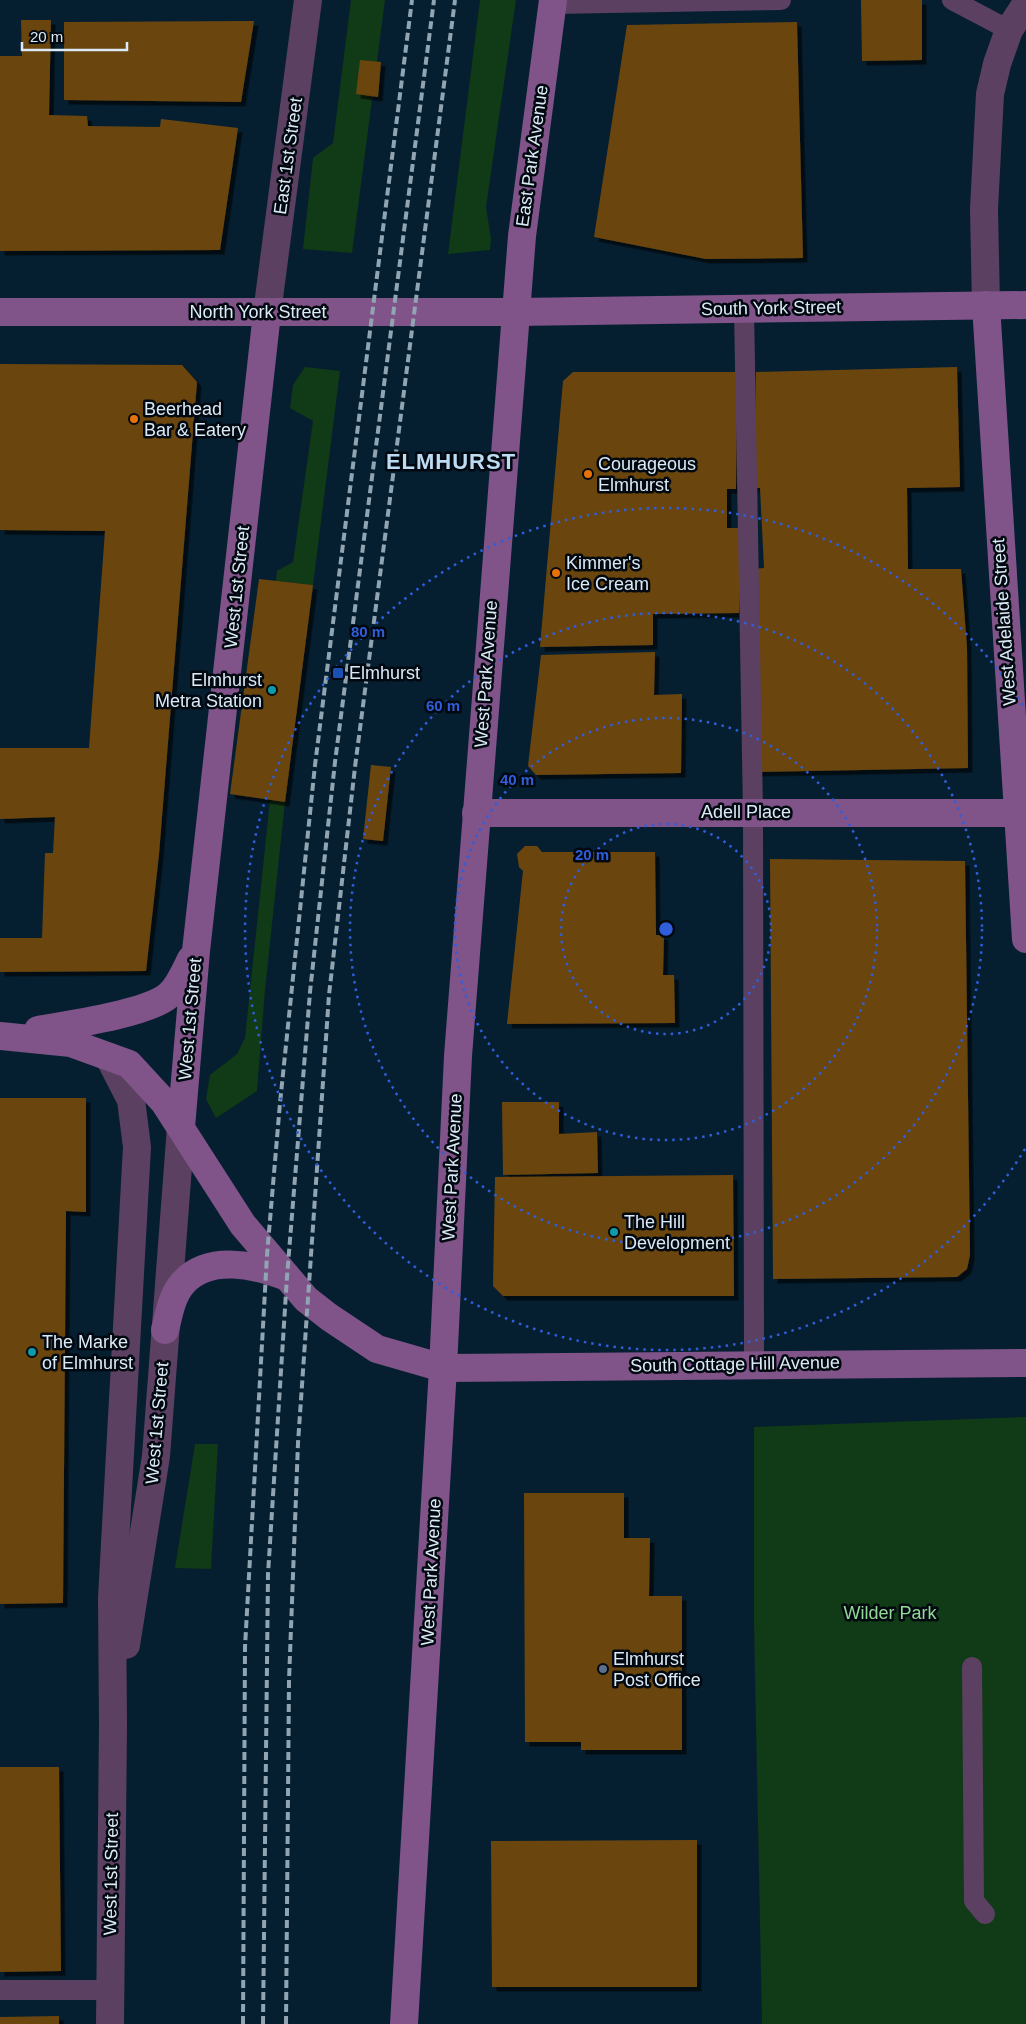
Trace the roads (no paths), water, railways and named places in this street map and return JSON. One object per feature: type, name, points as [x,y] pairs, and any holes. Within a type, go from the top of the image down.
[{"type":"street","name":"East 1st Street","points":[[267,313],[308,0]]},
{"type":"street","name":"East Park Avenue","points":[[516,312],[522,236],[553,2]]},
{"type":"street","points":[[986,305],[984,209],[990,94],[997,64],[1009,30],[1026,4]]},
{"type":"street","name":"West Adelaide Street","points":[[986,305],[1026,939]]},
{"type":"street","name":"South York Street","points":[[516,312],[1026,305]]},
{"type":"street","name":"North York Street","points":[[0,312],[516,312]]},
{"type":"street","name":"West Park Avenue","points":[[404,2024],[443,1368],[458,1056],[516,312]]},
{"type":"street","name":"West 1st Street","points":[[113,1725],[156,1456],[180,1127],[196,951],[267,313]]},
{"type":"street","name":"Adell Place","points":[[476,813],[1017,813]]},
{"type":"street","points":[[0,1036],[97,1019],[148,1006],[168,996],[180,980],[196,951]]},
{"type":"street","name":"South Cottage Hill Avenue","points":[[0,1036],[72,1043],[129,1064],[146,1080],[164,1102],[243,1225],[306,1299],[367,1343],[377,1348],[443,1368],[1026,1362]]},
{"type":"street","name":"West 1st Street","points":[[109,1057],[131,1100],[137,1147],[112,1598],[113,1725],[110,2024]]},
{"type":"street","points":[[165,1330],[172,1301],[183,1282],[202,1270],[241,1264],[267,1269],[287,1277]]},
{"type":"lane","points":[[553,2],[781,0]]},
{"type":"lane","points":[[952,0],[1009,30]]},
{"type":"lane","points":[[744,309],[753,812],[754,1364]]},
{"type":"lane","points":[[972,1667],[974,1901],[985,1914]]},
{"type":"lane","points":[[0,1990],[110,1990]]},
{"type":"railway","points":[[243,2024],[245,1647],[267,1255],[280,1103],[315,765],[412,0]]},
{"type":"railway","points":[[263,2024],[268,1574],[287,1277],[310,992],[335,762],[434,0]]},
{"type":"railway","points":[[286,2024],[289,1681],[298,1443],[329,995],[355,767],[455,0]]},
{"type":"place","name":"Beerhead Bar & Eatery","points":[[134,419]]},
{"type":"place","name":"Courageous Elmhurst","points":[[588,474]]},
{"type":"place","name":"Kimmer's Ice Cream","points":[[556,573]]},
{"type":"place","name":"Elmhurst","points":[[338,673]]},
{"type":"place","name":"Elmhurst Metra Station","points":[[272,690]]},
{"type":"place","name":"The Hill Development","points":[[614,1232]]},
{"type":"place","name":"The Marke of Elmhurst","points":[[32,1352]]},
{"type":"place","name":"Elmhurst Post Office","points":[[603,1669]]},
{"type":"district","name":"ELMHURST","points":[[451,461]]},
{"type":"park label","name":"Wilder Park","points":[[890,1613]]}]
